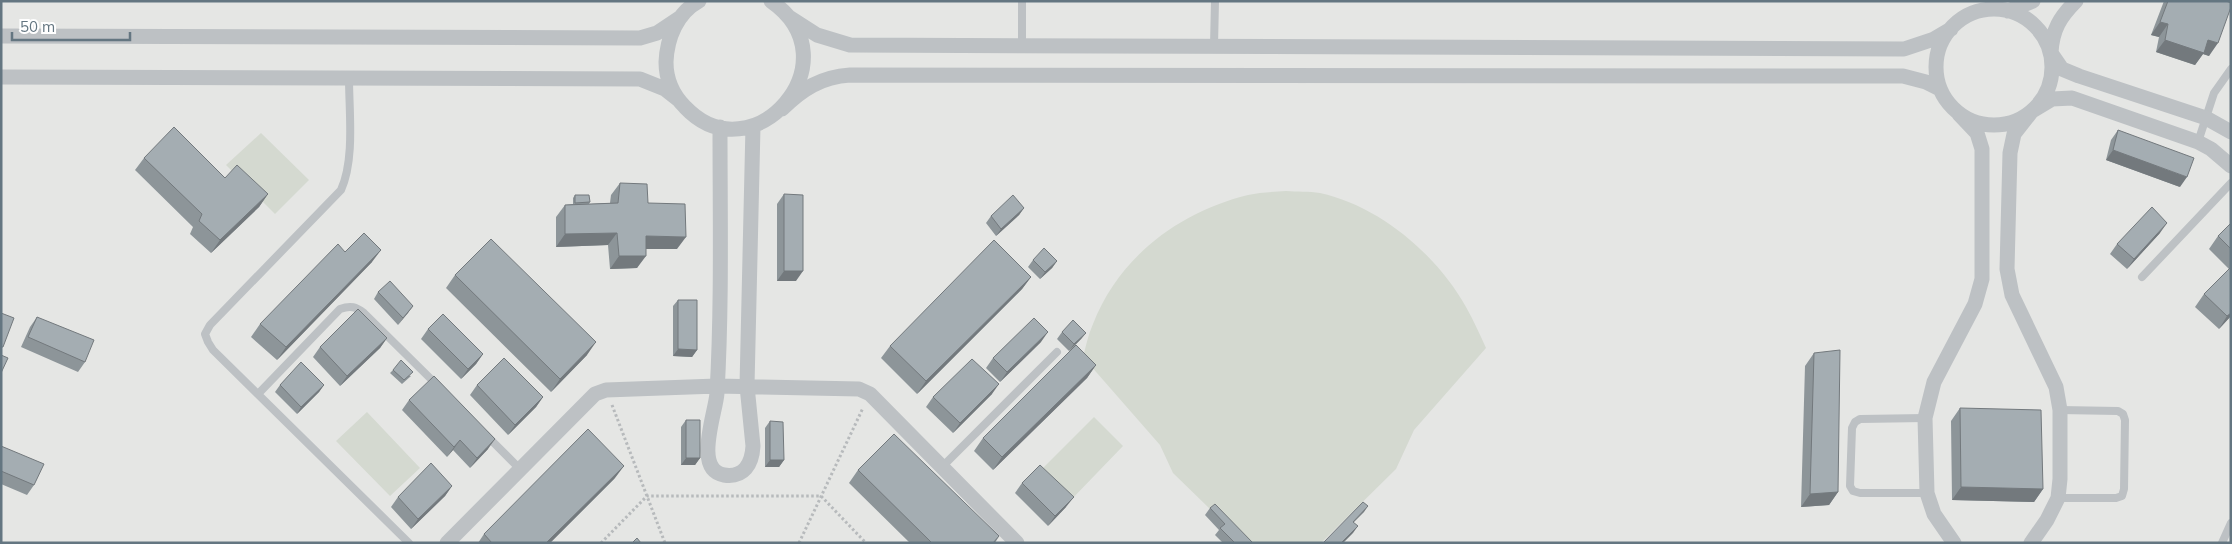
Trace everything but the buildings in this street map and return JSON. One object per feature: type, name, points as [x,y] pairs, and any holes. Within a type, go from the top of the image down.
[{"type":"street","points":[[2008,10],[2033,1]]},
{"type":"street","points":[[2030,543],[2047,520],[2058,498],[2060,479],[2060,410],[2056,387],[2012,296],[2007,269],[2010,153],[2014,134],[2043,99],[2050,84],[2052,37],[2058,21],[2076,1]]},
{"type":"street","points":[[1,36],[640,38],[657,33],[697,2]]},
{"type":"street","points":[[778,7],[817,35],[850,45],[1904,49],[1934,39],[1970,15],[1992,5],[2023,16],[2036,26],[2062,68],[2079,76],[2206,118],[2231,132]]},
{"type":"street","points":[[778,7],[798,32],[803,64],[800,81],[793,96],[782,109]]},
{"type":"street","points":[[680,17],[671,32],[666,49],[666,67],[670,84],[679,100],[690,113],[704,122],[720,127],[737,128],[754,126],[769,119],[810,86],[830,78],[850,75],[1903,76],[1926,82],[1940,89]]},
{"type":"street","points":[[1951,29],[1942,42],[1937,58],[1936,73],[1940,89],[1948,103],[1977,133],[1982,148],[1982,279],[1975,304],[1934,382],[1925,418],[1926,493],[1934,514],[1954,543]]},
{"type":"street","points":[[1,77],[640,79],[665,89],[679,100]]},
{"type":"street","points":[[1959,114],[1973,122],[1988,125],[2004,124],[2019,120],[2052,100],[2072,98],[2198,142],[2211,149],[2231,166]]},
{"type":"street","points":[[720,127],[721,285],[717,386],[715,411],[708,439],[707,455],[711,467],[720,474],[731,476],[740,474],[748,467],[753,456],[748,386],[754,126]]},
{"type":"street","points":[[721,285],[749,285]]},
{"type":"street","points":[[446,543],[595,394],[606,390],[748,386],[859,390],[870,394],[1018,543]]},
{"type":"lane","points":[[1022,1],[1022,46]]},
{"type":"lane","points":[[1214,46],[1215,1]]},
{"type":"lane","points":[[2198,142],[2214,93],[2231,69]]},
{"type":"lane","points":[[349,78],[347,176],[341,190],[210,325],[206,334],[213,350],[410,543]]},
{"type":"lane","points":[[2142,277],[2231,183]]},
{"type":"lane","points":[[258,392],[340,309],[348,306],[356,307],[364,313],[446,394]]},
{"type":"lane","points":[[942,467],[1057,352]]},
{"type":"lane","points":[[2058,498],[2116,498],[2122,496],[2124,489],[2125,420],[2123,414],[2118,411],[2060,410]]},
{"type":"lane","points":[[1925,418],[1860,419],[1854,422],[1852,428],[1850,486],[1853,491],[1860,493],[1926,493]]},
{"type":"lane","points":[[480,428],[520,469]]},
{"type":"lane","points":[[2222,543],[2231,523]]},
{"type":"path","points":[[606,390],[665,543]]},
{"type":"path","points":[[799,543],[870,394]]},
{"type":"path","points":[[601,543],[647,496],[821,496],[866,543]]},
{"type":"shaded area","points":[[1,1],[2231,1],[2231,543],[1,543]]},
{"type":"shaded area","points":[[261,133],[309,180],[275,214],[226,165]]},
{"type":"shaded area","points":[[1286,191],[1320,193],[1342,199],[1385,221],[1405,235],[1439,269],[1454,288],[1469,312],[1486,348],[1414,430],[1396,469],[1321,543],[1245,543],[1173,473],[1160,445],[1083,357],[1091,328],[1104,300],[1118,278],[1135,258],[1154,241],[1198,213],[1223,203],[1253,194]]},
{"type":"shaded area","points":[[367,412],[420,468],[390,496],[336,441]]},
{"type":"shaded area","points":[[1094,417],[1123,446],[1069,502],[1039,472]]}]
